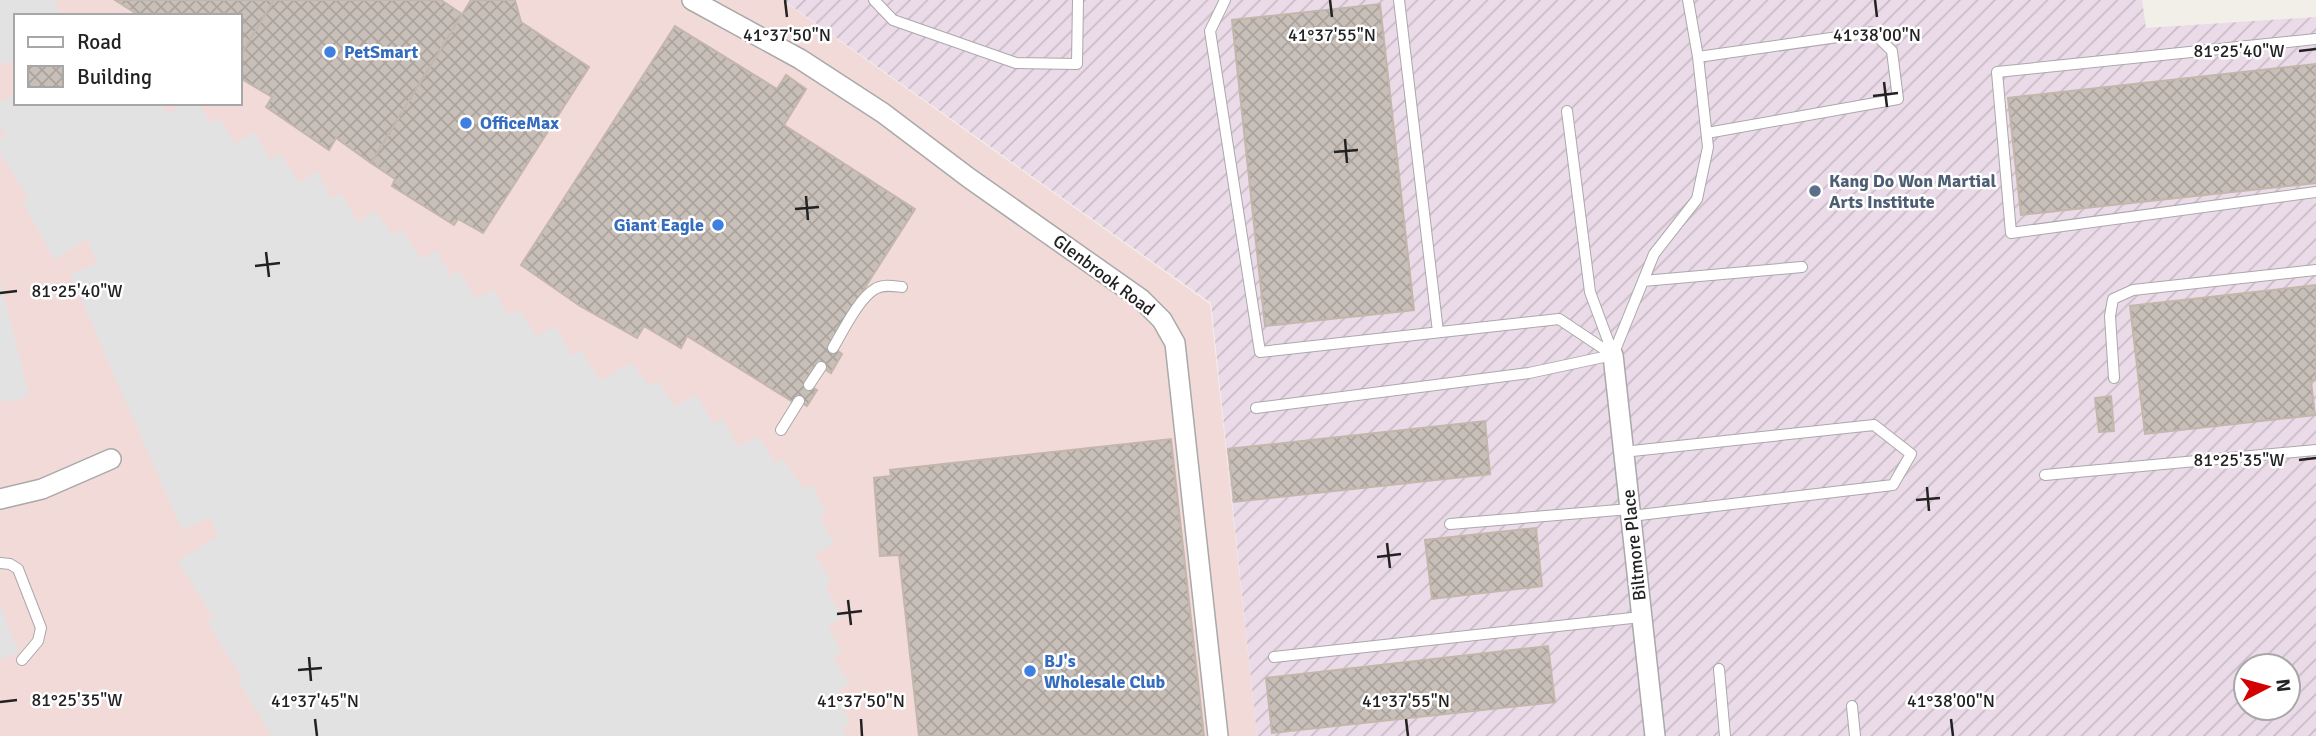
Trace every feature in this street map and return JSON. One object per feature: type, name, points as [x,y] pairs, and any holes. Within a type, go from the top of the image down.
[{"type":"street","name":"Glenbrook Road","points":[[692,0],[800,59],[883,113],[969,178],[1141,299],[1162,320],[1175,342],[1218,736]]},
{"type":"street","name":"Biltmore Place","points":[[1613,355],[1655,736]]},
{"type":"street","points":[[0,499],[42,489],[111,459]]},
{"type":"lane","points":[[874,0],[893,20],[1016,63],[1077,64],[1078,0]]},
{"type":"lane","points":[[1225,0],[1210,30],[1260,352],[1559,319],[1613,355]]},
{"type":"lane","points":[[1399,0],[1438,332]]},
{"type":"lane","points":[[1613,355],[1654,254],[1697,199],[1708,146],[1698,57],[1688,0]]},
{"type":"lane","points":[[1698,57],[1873,32],[1892,51],[1898,99],[1707,133]]},
{"type":"lane","points":[[2316,39],[1997,72],[2011,233],[2316,192]]},
{"type":"lane","points":[[1567,111],[1590,292],[1613,355]]},
{"type":"lane","points":[[1643,281],[1802,267]]},
{"type":"lane","points":[[2114,378],[2110,316],[2113,299],[2133,290],[2316,270]]},
{"type":"lane","points":[[833,348],[860,304],[874,289],[888,285],[902,287]]},
{"type":"lane","points":[[1256,408],[1530,373],[1613,355]]},
{"type":"lane","points":[[809,385],[821,367]]},
{"type":"lane","points":[[781,430],[799,401]]},
{"type":"lane","points":[[1450,524],[1630,513],[1893,485],[1911,454],[1874,425],[1623,452]]},
{"type":"lane","points":[[2045,475],[2316,450]]},
{"type":"lane","points":[[0,563],[10,564],[18,569],[41,628],[38,641],[22,660]]},
{"type":"lane","points":[[1274,657],[1642,617]]},
{"type":"lane","points":[[1719,669],[1726,736]]},
{"type":"lane","points":[[1852,706],[1855,736]]},
{"type":"shaded area","points":[[0,0],[782,0],[1210,304],[1257,736],[0,736]]},
{"type":"shaded area","points":[[0,0],[56,0],[58,14],[14,14],[14,62],[0,64]]},
{"type":"shaded area","points":[[783,0],[2142,0],[2146,28],[2316,17],[2316,736],[1257,736],[1211,303]]},
{"type":"shaded area","points":[[14,93],[14,105],[161,105],[167,114],[181,105],[200,105],[210,123],[219,118],[235,144],[254,132],[271,160],[280,153],[299,183],[317,171],[332,198],[341,193],[358,222],[376,211],[392,235],[402,229],[421,259],[436,250],[450,275],[459,271],[476,299],[493,289],[509,316],[519,310],[537,337],[555,326],[572,356],[581,350],[600,381],[632,363],[649,386],[658,381],[675,407],[696,395],[714,424],[722,418],[739,447],[758,436],[775,463],[783,459],[804,489],[812,485],[826,512],[819,517],[834,543],[815,555],[831,581],[825,587],[842,617],[828,626],[841,652],[834,658],[850,684],[836,693],[850,723],[842,728],[847,736],[272,736],[238,681],[242,678],[207,622],[213,618],[178,561],[218,536],[210,517],[182,530],[70,274],[97,263],[87,239],[54,260],[23,202],[29,198],[0,153],[0,140],[6,136],[0,127],[0,102]]},
{"type":"shaded area","points":[[0,280],[29,396],[8,402],[0,398]]},
{"type":"shaded area","points":[[0,606],[19,652],[0,660]]},
{"type":"building","points":[[115,0],[274,0],[242,53],[242,14],[137,14]]},
{"type":"building","points":[[274,0],[441,0],[462,14],[371,163],[336,138],[329,150],[266,107],[272,97],[242,79],[242,53]]},
{"type":"building","points":[[471,0],[515,0],[521,22],[589,67],[483,233],[458,219],[454,225],[392,186],[395,179],[371,163]]},
{"type":"building","points":[[1380,4],[1414,310],[1265,326],[1232,20]]},
{"type":"building","points":[[675,26],[777,89],[786,75],[806,89],[784,125],[915,209],[829,344],[842,354],[831,373],[816,364],[805,383],[817,390],[807,406],[795,399],[793,402],[687,336],[681,348],[644,326],[637,338],[580,306],[521,265]]},
{"type":"building","points":[[2316,64],[2316,183],[2021,215],[2008,98]]},
{"type":"building","points":[[2316,285],[2316,380],[2311,381],[2315,415],[2145,434],[2130,306]]},
{"type":"building","points":[[2111,396],[2114,431],[2099,432],[2095,398]]},
{"type":"building","points":[[1485,421],[1490,474],[1234,502],[1228,449]]},
{"type":"building","points":[[1171,439],[1204,736],[919,736],[899,555],[880,556],[874,478],[891,476],[890,470]]},
{"type":"building","points":[[1536,528],[1542,586],[1432,599],[1425,540]]},
{"type":"building","points":[[1548,646],[1555,702],[1272,733],[1266,678]]},
{"type":"place","name":"PetSmart","points":[[330,52]]},
{"type":"place","name":"OfficeMax","points":[[466,123]]},
{"type":"place","name":"Kang Do Won Martial Arts Institute","points":[[1815,191]]},
{"type":"place","name":"Giant Eagle","points":[[718,225]]},
{"type":"place","name":"BJ's Wholesale Club","points":[[1030,671]]}]
